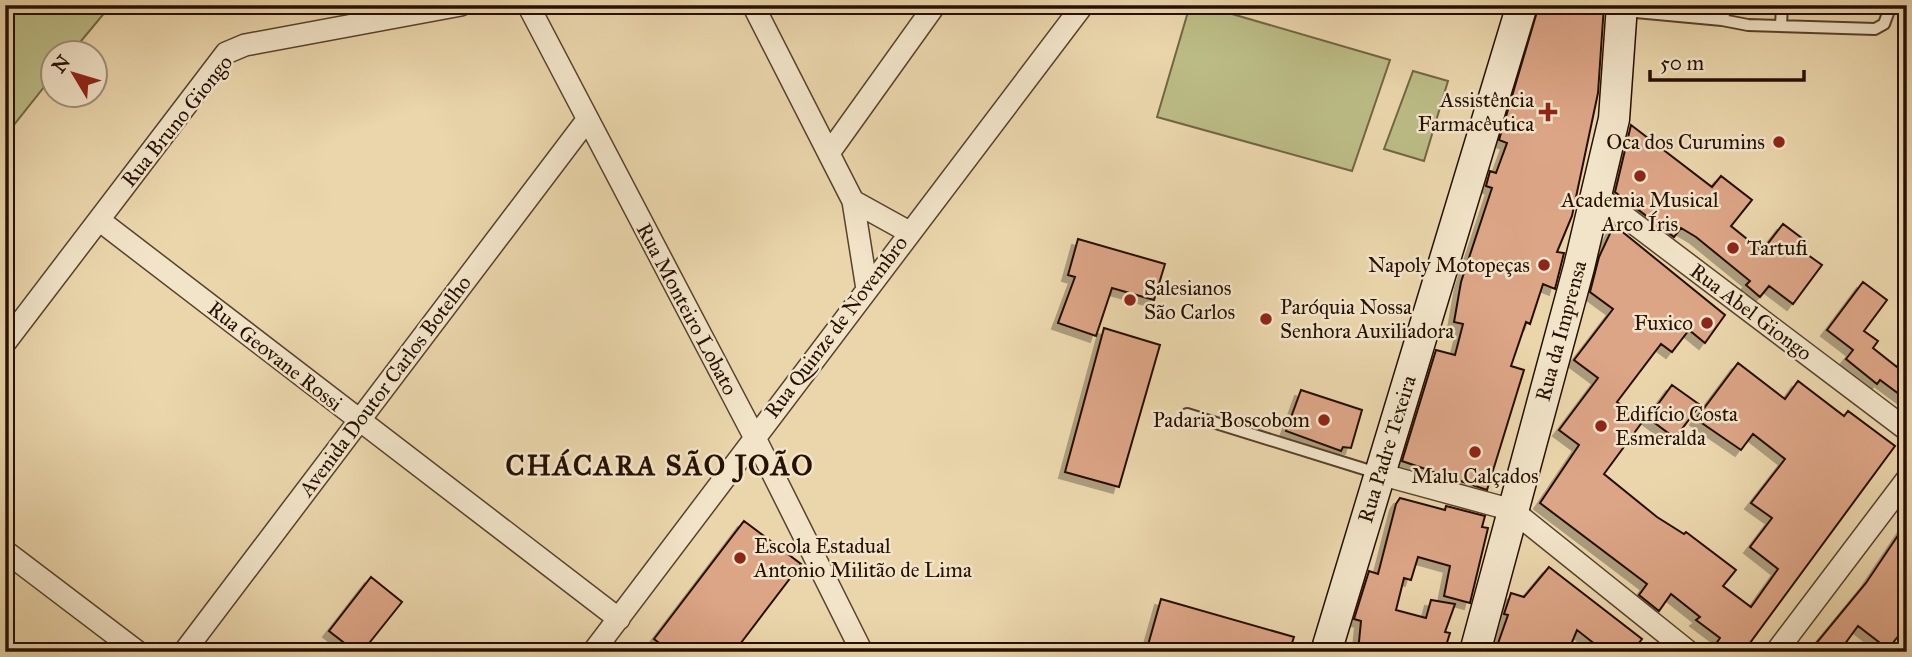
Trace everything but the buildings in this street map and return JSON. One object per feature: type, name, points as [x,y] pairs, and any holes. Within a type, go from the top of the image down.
[{"type":"main road","name":"Rua Padre Texeira","points":[[1326,652],[1522,5]]},
{"type":"main road","name":"Rua da Imprensa","points":[[1475,652],[1579,267],[1614,119],[1622,8]]},
{"type":"street","name":"Rua Bruno Giongo","points":[[5,343],[226,53],[245,45],[461,5]]},
{"type":"street","name":"Rua Monteiro Lobato","points":[[528,5],[754,436],[862,652]]},
{"type":"street","points":[[753,5],[853,201],[867,289]]},
{"type":"street","points":[[829,153],[935,5]]},
{"type":"street","name":"Rua Quinze de Novembro","points":[[593,652],[1083,5]]},
{"type":"street","name":"Avenida Doutor Carlos Botelho","points":[[184,652],[587,120]]},
{"type":"street","name":"Rua Abel Giongo","points":[[1595,194],[1907,430]]},
{"type":"street","points":[[853,201],[909,232]]},
{"type":"street","name":"Rua Geovane Rossi","points":[[99,220],[618,619]]},
{"type":"street","points":[[1380,474],[1512,510],[1689,652]]},
{"type":"street","points":[[1776,652],[1907,479]]},
{"type":"street","points":[[5,551],[138,652]]},
{"type":"lane","points":[[1722,20],[1727,5]]},
{"type":"lane","points":[[1781,26],[1782,5]]},
{"type":"lane","points":[[1622,8],[1781,26],[1875,29],[1884,24],[1891,5]]},
{"type":"lane","points":[[1187,414],[1380,474]]},
{"type":"green space","points":[[5,5],[111,5],[84,38],[38,38],[38,95],[9,131],[5,128]]},
{"type":"green space","points":[[1190,5],[1201,5],[1390,60],[1352,171],[1157,117]]},
{"type":"green space","points":[[1413,71],[1448,81],[1424,161],[1384,149]]},
{"type":"place","name":"Assistência Farmacêutica","points":[[1548,112]]},
{"type":"place","name":"Oca dos Curumins","points":[[1779,142]]},
{"type":"place","name":"Academia Musical Arco Íris","points":[[1640,176]]},
{"type":"place","name":"Tartufi","points":[[1733,248]]},
{"type":"place","name":"Napoly Motopeças","points":[[1544,265]]},
{"type":"place","name":"Salesianos São Carlos","points":[[1130,300]]},
{"type":"place","name":"Paróquia Nossa Senhora Auxiliadora","points":[[1266,319]]},
{"type":"place","name":"Fuxico","points":[[1707,323]]},
{"type":"place","name":"Padaria Boscobom","points":[[1324,420]]},
{"type":"place","name":"Edifício Costa Esmeralda","points":[[1601,426]]},
{"type":"place","name":"Malu Calçados","points":[[1475,452]]},
{"type":"place","name":"Escola Estadual Antonio Militão de Lima","points":[[740,558]]},
{"type":"district","name":"CHÁCARA SÃO JOÃO","points":[[660,465]]}]
